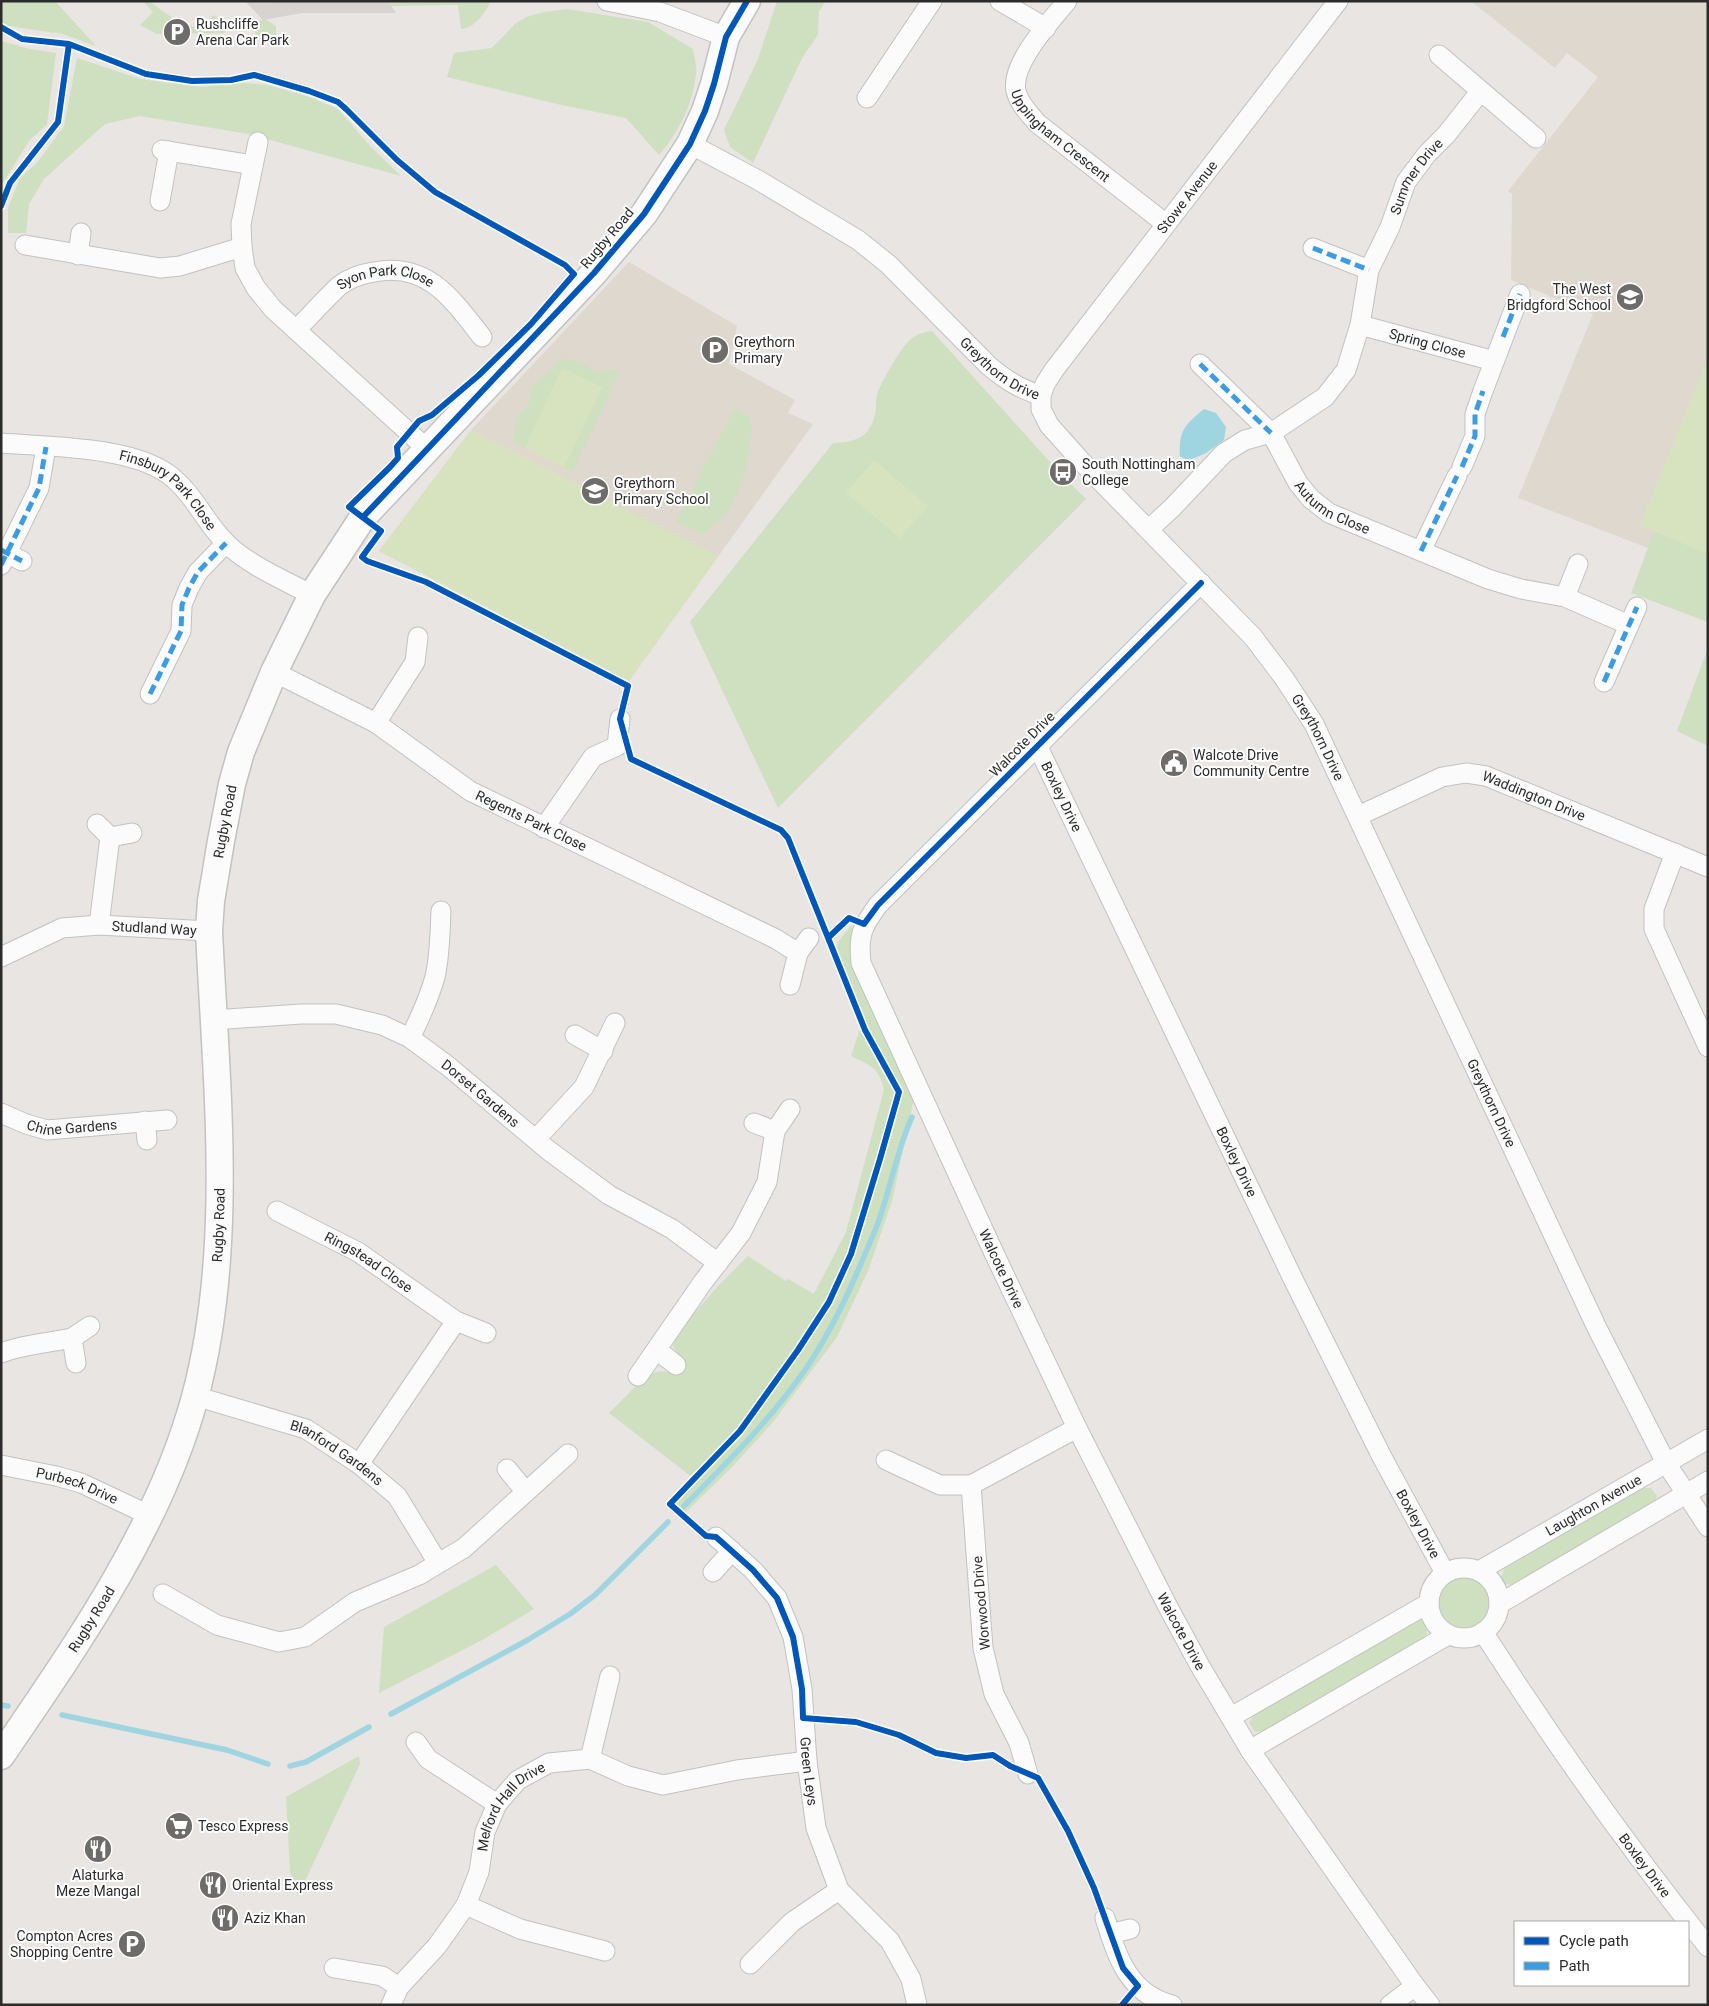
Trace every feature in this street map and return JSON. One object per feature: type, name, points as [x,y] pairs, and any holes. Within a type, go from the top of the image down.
[{"type":"street","points":[[607,1],[660,12],[726,36]]},
{"type":"street","name":"Rugby Road","points":[[1,1756],[78,1641],[124,1564],[149,1515],[177,1451],[195,1396],[216,1280],[220,1175],[209,932],[214,884],[232,784],[251,725],[274,672],[312,596],[363,516],[594,273],[644,214],[690,144],[708,102],[726,36],[747,1]]},
{"type":"street","points":[[867,98],[932,1]]},
{"type":"street","points":[[1000,1],[1046,28]]},
{"type":"street","name":"Uppingham Crescent","points":[[1067,1],[1025,54],[1018,71],[1015,90],[1024,109],[1037,122],[1166,224]]},
{"type":"street","name":"Stowe Avenue","points":[[1041,396],[1044,384],[1054,370],[1338,1]]},
{"type":"street","points":[[1439,55],[1536,138]]},
{"type":"street","name":"Summer Drive","points":[[1149,529],[1172,508],[1224,453],[1245,440],[1271,433],[1325,396],[1346,370],[1360,325],[1369,270],[1390,227],[1406,182],[1427,154],[1446,135],[1480,92]]},
{"type":"street","points":[[258,142],[241,224],[245,268],[256,288],[273,309],[426,448]]},
{"type":"street","name":"Greythorn Drive","points":[[690,144],[765,184],[858,240],[888,264],[1000,375],[1018,388],[1041,396],[1041,410],[1049,425],[1081,462],[1149,529],[1252,637],[1284,678],[1314,724],[1597,1328],[1666,1463],[1708,1527]]},
{"type":"street","points":[[160,201],[165,150],[253,165]]},
{"type":"street","points":[[78,255],[81,233]]},
{"type":"street","points":[[25,246],[160,268],[180,266],[242,247]]},
{"type":"street","points":[[1313,248],[1369,270]]},
{"type":"street","name":"Syon Park Close","points":[[296,330],[340,285],[359,274],[382,270],[407,271],[430,281],[448,294],[473,335]]},
{"type":"street","points":[[1421,551],[1475,436],[1475,414],[1520,294]]},
{"type":"street","name":"Spring Close","points":[[1360,325],[1494,361]]},
{"type":"street","points":[[1200,364],[1271,433]]},
{"type":"street","name":"Autumn Close","points":[[1271,433],[1298,483],[1311,499],[1329,513],[1488,580],[1521,589],[1565,597],[1629,625]]},
{"type":"street","name":"Finsbury Park Close","points":[[1,443],[85,450],[123,456],[150,464],[168,474],[190,495],[226,543],[240,555],[312,596]]},
{"type":"street","points":[[8,557],[39,488],[46,447]]},
{"type":"street","points":[[150,694],[181,631],[182,605],[189,588],[198,572],[226,543]]},
{"type":"street","points":[[1565,597],[1578,564]]},
{"type":"street","name":"Walcote Drive","points":[[1201,584],[878,905],[864,924],[860,952],[861,963],[994,1253],[1077,1428],[1167,1605],[1250,1750],[1430,2005]]},
{"type":"street","points":[[1604,682],[1637,607]]},
{"type":"street","points":[[376,723],[415,662],[418,637]]},
{"type":"street","name":"Regents Park Close","points":[[274,672],[376,723],[470,791],[776,939],[804,946],[790,985]]},
{"type":"street","points":[[544,828],[593,757],[616,746],[620,719]]},
{"type":"street","name":"Boxley Drive","points":[[1038,747],[1294,1281],[1382,1457],[1445,1573]]},
{"type":"street","name":"Waddington Drive","points":[[1358,816],[1442,778],[1466,773],[1486,776],[1708,867]]},
{"type":"street","name":"Studland Way","points":[[99,925],[104,831],[132,833]]},
{"type":"street","points":[[1675,853],[1654,909],[1654,929],[1708,1047]]},
{"type":"street","points":[[410,1038],[426,1005],[435,975],[441,911]]},
{"type":"street","name":"Studland Way","points":[[1,957],[62,928],[99,925],[209,932]]},
{"type":"street","name":"Dorset Gardens","points":[[213,1020],[301,1014],[336,1014],[382,1025],[410,1038],[448,1066],[536,1139],[609,1195],[672,1229],[718,1263]]},
{"type":"street","points":[[536,1139],[584,1086],[603,1051],[615,1023]]},
{"type":"street","points":[[575,1035],[603,1051]]},
{"type":"street","points":[[638,1376],[703,1282],[741,1233],[767,1182],[775,1131],[790,1109]]},
{"type":"street","name":"Chine Gardens","points":[[1,1113],[26,1124],[47,1130],[146,1130],[167,1120]]},
{"type":"street","points":[[754,1123],[775,1131]]},
{"type":"street","name":"Ringstead Close","points":[[276,1212],[358,1252],[456,1321],[486,1333]]},
{"type":"street","points":[[359,1464],[456,1321]]},
{"type":"street","points":[[1,1353],[19,1346],[45,1344],[72,1338],[90,1326]]},
{"type":"street","points":[[72,1338],[76,1363]]},
{"type":"street","points":[[657,1350],[676,1365]]},
{"type":"street","name":"Blanford Gardens","points":[[195,1396],[306,1429],[359,1464],[397,1496],[438,1563]]},
{"type":"street","points":[[886,1460],[940,1484],[971,1485],[1077,1428]]},
{"type":"street","name":"Laughton Avenue","points":[[1479,1571],[1708,1439]]},
{"type":"street","points":[[163,1594],[217,1625],[279,1642],[305,1637],[355,1602],[418,1575],[464,1548],[568,1454]]},
{"type":"street","name":"Purbeck Drive","points":[[1,1465],[80,1483],[149,1515]]},
{"type":"street","points":[[507,1470],[526,1492]]},
{"type":"street","points":[[1499,1604],[1708,1481]]},
{"type":"street","name":"Worwood Drive","points":[[971,1485],[983,1648],[994,1694],[1019,1743],[1033,1776],[1010,1766]]},
{"type":"street","name":"Green Leys","points":[[716,1537],[753,1570],[777,1598],[793,1637],[802,1689],[807,1761],[816,1828],[839,1890],[890,1941],[911,1979],[917,2005]]},
{"type":"street","points":[[713,1572],[732,1551]]},
{"type":"street","points":[[1468,1568],[1479,1571],[1494,1584],[1499,1604],[1495,1620],[1483,1632],[1466,1638],[1448,1635],[1434,1621],[1429,1602],[1431,1591],[1436,1581],[1445,1573],[1456,1569],[1468,1568]]},
{"type":"street","points":[[1231,1717],[1429,1602]]},
{"type":"street","name":"Boxley Drive","points":[[1483,1632],[1544,1726],[1664,1892],[1687,1921]]},
{"type":"street","points":[[1250,1750],[1448,1635]]},
{"type":"street","points":[[590,1759],[610,1676]]},
{"type":"street","points":[[416,1742],[428,1759],[496,1804]]},
{"type":"street","name":"Melford Hall Drive","points":[[391,2005],[399,1987],[437,1946],[466,1905],[479,1872],[485,1832],[496,1804],[518,1780],[549,1763],[590,1759],[628,1776],[663,1785],[737,1770],[807,1761]]},
{"type":"street","points":[[750,1964],[792,1922],[839,1890]]},
{"type":"street","points":[[466,1905],[520,1929],[605,1951]]},
{"type":"street","name":"Boxley Drive","points":[[1689,1923],[1708,1947]]},
{"type":"street","points":[[1130,1929],[1108,1926],[1123,1968],[1138,1986],[1162,2002],[1172,2005]]},
{"type":"street","points":[[334,1968],[382,1976],[399,1987]]},
{"type":"street","points":[[1390,2005],[1415,1986]]},
{"type":"shaded area","points":[[245,1],[262,1],[264,3],[266,1],[388,1],[396,13],[302,13],[263,20]]},
{"type":"shaded area","name":"The West Bridgford School","points":[[1471,1],[1708,1],[1708,622],[1631,593],[1648,548],[1518,498],[1593,314],[1511,280],[1512,194],[1508,191],[1598,77],[1567,53],[1555,68]]},
{"type":"shaded area","name":"Greythorn Primary School","points":[[629,262],[737,326],[729,364],[795,400],[788,413],[813,424],[629,681],[379,551],[471,430]]},
{"type":"green space","points":[[1,1],[55,1],[96,46],[63,34],[8,26],[1,23]]},
{"type":"green space","points":[[143,1],[149,1],[182,25],[186,23],[198,29],[214,15],[227,30],[224,33],[157,34],[140,25],[153,12]]},
{"type":"green space","points":[[388,1],[491,1],[483,15],[475,23],[461,29],[458,5],[392,6]]},
{"type":"green space","points":[[777,1],[826,1],[819,11],[818,35],[802,58],[753,163],[730,147],[724,130],[758,59]]},
{"type":"green space","points":[[567,9],[648,22],[693,49],[696,70],[692,96],[679,127],[659,155],[626,118],[557,104],[447,77],[454,53],[492,48],[515,24],[526,17]]},
{"type":"green space","points":[[265,19],[276,26],[276,36],[257,37],[251,23]]},
{"type":"green space","points":[[1,41],[30,49],[56,53],[47,124],[29,141],[1,186]]},
{"type":"green space","points":[[77,58],[140,79],[202,87],[245,83],[268,85],[309,97],[338,109],[370,146],[401,176],[249,134],[140,116],[105,124],[44,179],[29,204],[26,233],[8,233],[8,208],[20,178],[37,163],[64,126]]},
{"type":"green space","points":[[932,331],[1059,472],[1086,499],[778,808],[690,622],[833,443],[855,440],[869,429],[876,412],[876,397],[895,359],[913,337]]},
{"type":"green space","points":[[1708,358],[1708,554],[1654,531],[1639,527]]},
{"type":"green space","points":[[561,359],[575,360],[598,372],[614,369],[620,371],[573,472],[513,442],[517,416],[527,406],[531,387]]},
{"type":"green space","points":[[562,368],[602,387],[564,468],[525,448]]},
{"type":"green space","points":[[734,408],[749,417],[753,427],[745,471],[737,495],[727,514],[702,534],[676,522]]},
{"type":"green space","points":[[471,430],[718,556],[629,681],[379,551]]},
{"type":"green space","points":[[874,460],[928,506],[900,538],[846,493]]},
{"type":"green space","points":[[1654,531],[1708,554],[1708,622],[1632,593]]},
{"type":"green space","points":[[1708,648],[1708,746],[1677,731]]},
{"type":"green space","points":[[851,926],[855,929],[851,959],[914,1098],[892,1201],[868,1271],[837,1337],[773,1422],[733,1466],[685,1513],[676,1504],[697,1481],[609,1413],[651,1374],[662,1371],[677,1375],[680,1372],[683,1362],[673,1346],[675,1335],[718,1286],[748,1256],[786,1281],[788,1279],[814,1294],[846,1232],[884,1090],[877,1072],[864,1062],[851,1056],[860,1029],[867,1023],[837,950],[838,942]]},
{"type":"green space","points":[[1642,1488],[1651,1488],[1657,1496],[1654,1503],[1515,1585],[1505,1584],[1501,1578],[1504,1569]]},
{"type":"green space","points":[[496,1565],[534,1609],[484,1639],[379,1693],[384,1627]]},
{"type":"green space","points":[[1464,1578],[1478,1582],[1486,1590],[1490,1604],[1486,1618],[1478,1626],[1464,1630],[1450,1626],[1442,1618],[1438,1604],[1442,1590],[1450,1582]]},
{"type":"green space","points":[[1419,1619],[1427,1624],[1427,1634],[1421,1640],[1265,1731],[1255,1732],[1249,1723],[1254,1715]]},
{"type":"green space","points":[[359,1756],[360,1764],[298,1896],[290,1871],[286,1797]]},
{"type":"water","points":[[1204,409],[1216,413],[1226,427],[1224,440],[1206,453],[1188,461],[1180,456],[1182,434],[1187,424]]},
{"type":"waterway","points":[[684,1506],[763,1424],[816,1354],[853,1283],[876,1228],[906,1130],[912,1117]]},
{"type":"waterway","points":[[391,1714],[526,1641],[570,1614],[595,1595],[668,1522]]},
{"type":"waterway","points":[[1,1705],[8,1706]]},
{"type":"waterway","points":[[62,1715],[227,1750],[268,1764]]},
{"type":"waterway","points":[[290,1766],[306,1762],[369,1727]]},
{"type":"marked path","points":[[1313,248],[1369,270]]},
{"type":"marked path","points":[[1503,337],[1520,294]]},
{"type":"marked path","points":[[1200,364],[1271,433]]},
{"type":"marked path","points":[[1462,467],[1475,436],[1475,414],[1483,391]]},
{"type":"marked path","points":[[1,565],[39,488],[46,447]]},
{"type":"marked path","points":[[1421,551],[1457,476]]},
{"type":"marked path","points":[[150,694],[181,631],[182,605],[189,588],[198,572],[226,543]]},
{"type":"marked path","points":[[1,550],[22,561]]},
{"type":"marked path","points":[[1604,682],[1637,607]]},
{"type":"cycle path","points":[[363,517],[594,273],[644,214],[690,144],[705,111],[726,37],[747,1]]},
{"type":"cycle path","points":[[1,27],[22,39],[69,44],[146,74],[192,81],[231,80],[254,75],[309,91],[338,102],[397,160],[435,192],[565,265],[574,274],[531,324],[479,375],[432,415],[419,421],[397,447],[398,458],[349,507],[381,531],[362,557],[367,561],[426,582],[628,686],[620,719],[631,759],[781,830],[788,838],[865,1030],[899,1092],[851,1254],[829,1302],[798,1350],[740,1431],[670,1504],[706,1536],[716,1537],[753,1570],[777,1598],[793,1637],[802,1689],[803,1718],[856,1722],[899,1735],[936,1753],[966,1758],[993,1755],[1010,1766],[1038,1778],[1068,1831],[1094,1888],[1123,1968],[1138,1986],[1122,2005]]},
{"type":"cycle path","points":[[1,206],[10,183],[58,122],[69,44]]},
{"type":"cycle path","points":[[829,937],[849,918],[864,924],[878,905],[1201,583]]},
{"type":"place","name":"Rushcliffe Arena Car Park","points":[[177,32]]},
{"type":"place","name":"The West Bridgford School","points":[[1630,297]]},
{"type":"place","name":"Greythorn Primary","points":[[715,350]]},
{"type":"place","name":"South Nottingham College","points":[[1063,472]]},
{"type":"place","name":"Greythorn Primary School","points":[[595,491]]},
{"type":"place","name":"Walcote Drive Community Centre","points":[[1174,763]]},
{"type":"place","name":"Tesco Express","points":[[179,1826]]},
{"type":"place","name":"Alaturka Meze Mangal","points":[[98,1849]]},
{"type":"place","name":"Oriental Express","points":[[213,1885]]},
{"type":"place","name":"Aziz Khan","points":[[225,1918]]},
{"type":"place","name":"Compton Acres Shopping Centre","points":[[132,1944]]}]
